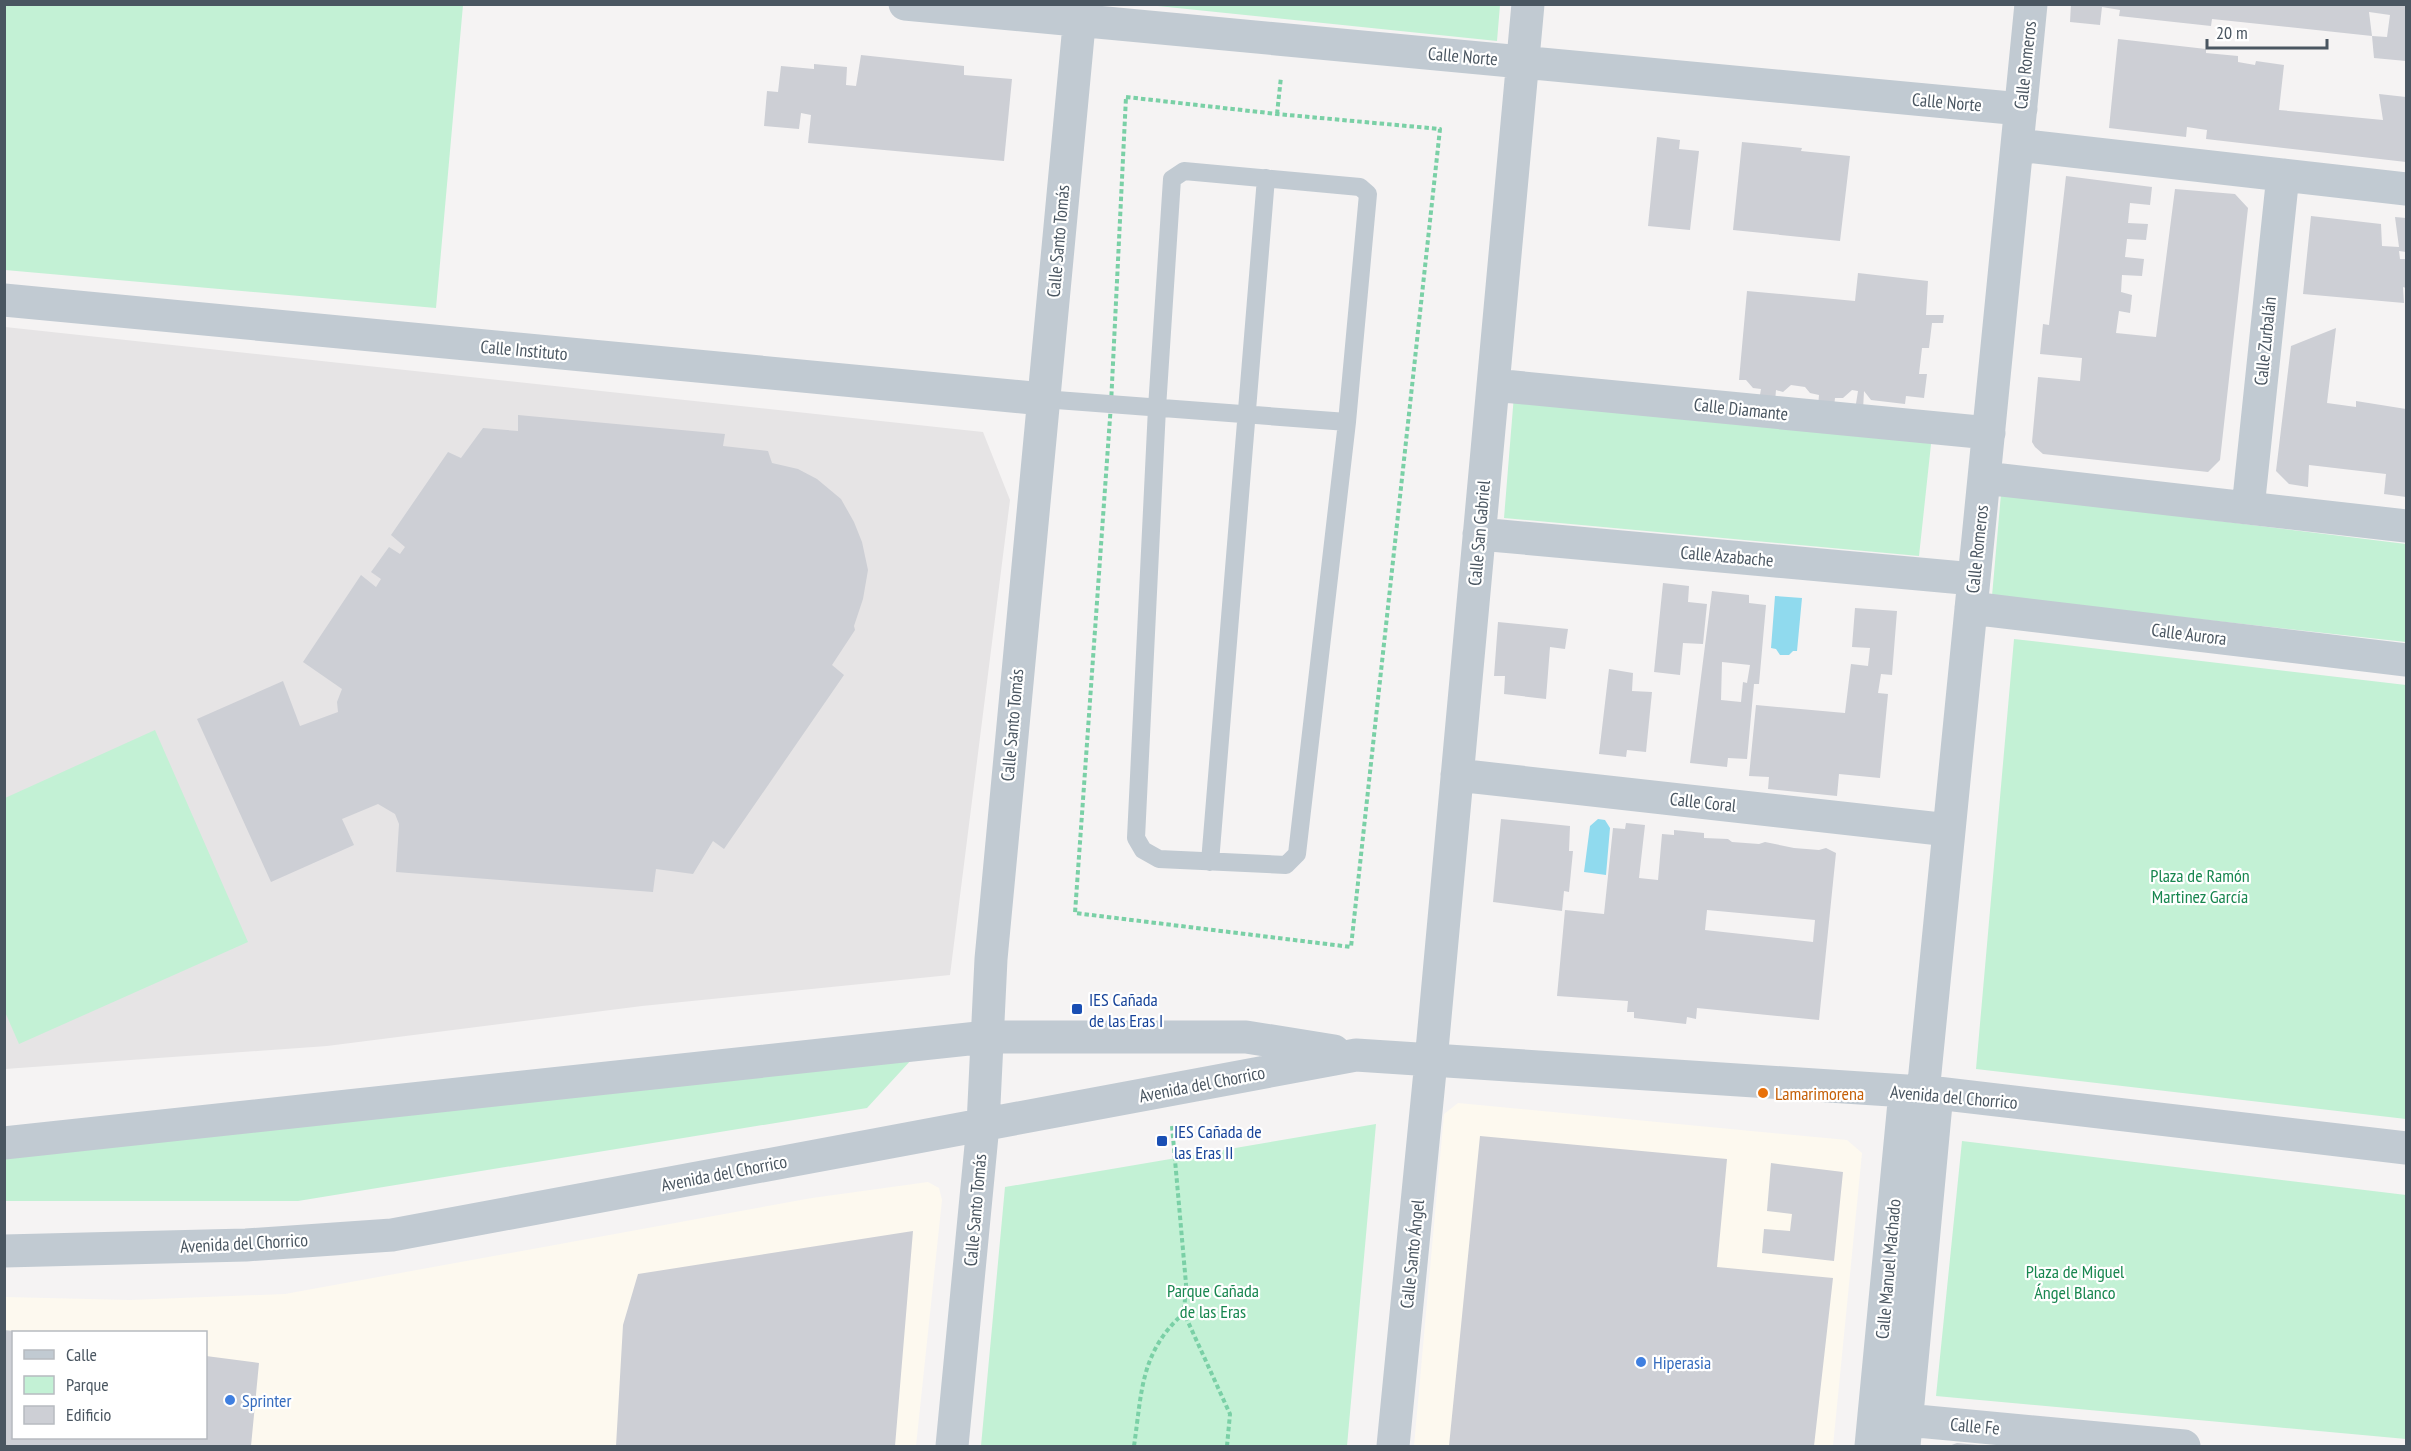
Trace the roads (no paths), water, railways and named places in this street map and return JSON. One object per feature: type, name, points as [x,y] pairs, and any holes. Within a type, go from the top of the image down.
[{"type":"street","name":"Calle Norte","points":[[905,4],[1080,13],[1523,62],[2021,109]]},
{"type":"street","name":"Calle San Gabriel","points":[[1431,1061],[1528,4]]},
{"type":"street","name":"Calle Romeros","points":[[1922,1092],[2031,4]]},
{"type":"street","name":"Calle Santo Tomás","points":[[952,1446],[983,1125],[990,959],[1080,13]]},
{"type":"street","points":[[2017,145],[2406,189]]},
{"type":"street","name":"Calle Zurbalán","points":[[2247,508],[2283,175]]},
{"type":"street","name":"Calle Instituto","points":[[4,300],[1043,399]]},
{"type":"street","name":"Calle Diamante","points":[[1493,385],[1989,433]]},
{"type":"street","points":[[1984,478],[2406,526]]},
{"type":"street","name":"Calle Azabache","points":[[1479,534],[1973,594]]},
{"type":"street","name":"Calle Aurora","points":[[1973,594],[2406,660]]},
{"type":"street","name":"Calle Coral","points":[[1457,774],[1949,830]]},
{"type":"street","points":[[4,1143],[987,1037],[1246,1037],[1356,1055]]},
{"type":"street","name":"Avenida del Chorrico","points":[[4,1251],[246,1245],[392,1235],[1356,1055],[1922,1092],[2406,1148]]},
{"type":"street","name":"Calle Santo Ángel","points":[[1394,1446],[1431,1061]]},
{"type":"street","name":"Calle Manuel Machado","points":[[1873,1432],[1922,1092]]},
{"type":"street","name":"Calle Manuel Machado","points":[[1905,1433],[1922,1092]]},
{"type":"street","name":"Calle Fe","points":[[1873,1432],[2184,1446]]},
{"type":"lane","points":[[1184,171],[1266,178],[1360,187],[1368,194],[1347,422],[1297,854],[1286,865],[1159,859],[1143,850],[1136,838],[1157,408],[1172,179],[1184,171]]},
{"type":"lane","points":[[1210,862],[1266,178]]},
{"type":"lane","points":[[1043,399],[1347,422]]},
{"type":"water","points":[[1775,596],[1802,598],[1797,651],[1789,655],[1780,655],[1776,649],[1771,648]]},
{"type":"water","points":[[1598,819],[1605,820],[1610,828],[1606,875],[1584,872],[1590,826]]},
{"type":"place","name":"IES Cañada de las Eras I","points":[[1077,1009]]},
{"type":"place","name":"Lamarimorena","points":[[1763,1093]]},
{"type":"place","name":"IES Cañada de las Eras II","points":[[1162,1141]]},
{"type":"place","name":"Hiperasia","points":[[1641,1362]]},
{"type":"place","name":"Sprinter","points":[[230,1400]]},
{"type":"park label","name":"Plaza de Ramón Martinez García","points":[[2200,885]]},
{"type":"park label","name":"Plaza de Miguel Ángel Blanco","points":[[2075,1281]]},
{"type":"park label","name":"Parque Cañada de las Eras","points":[[1213,1300]]}]
